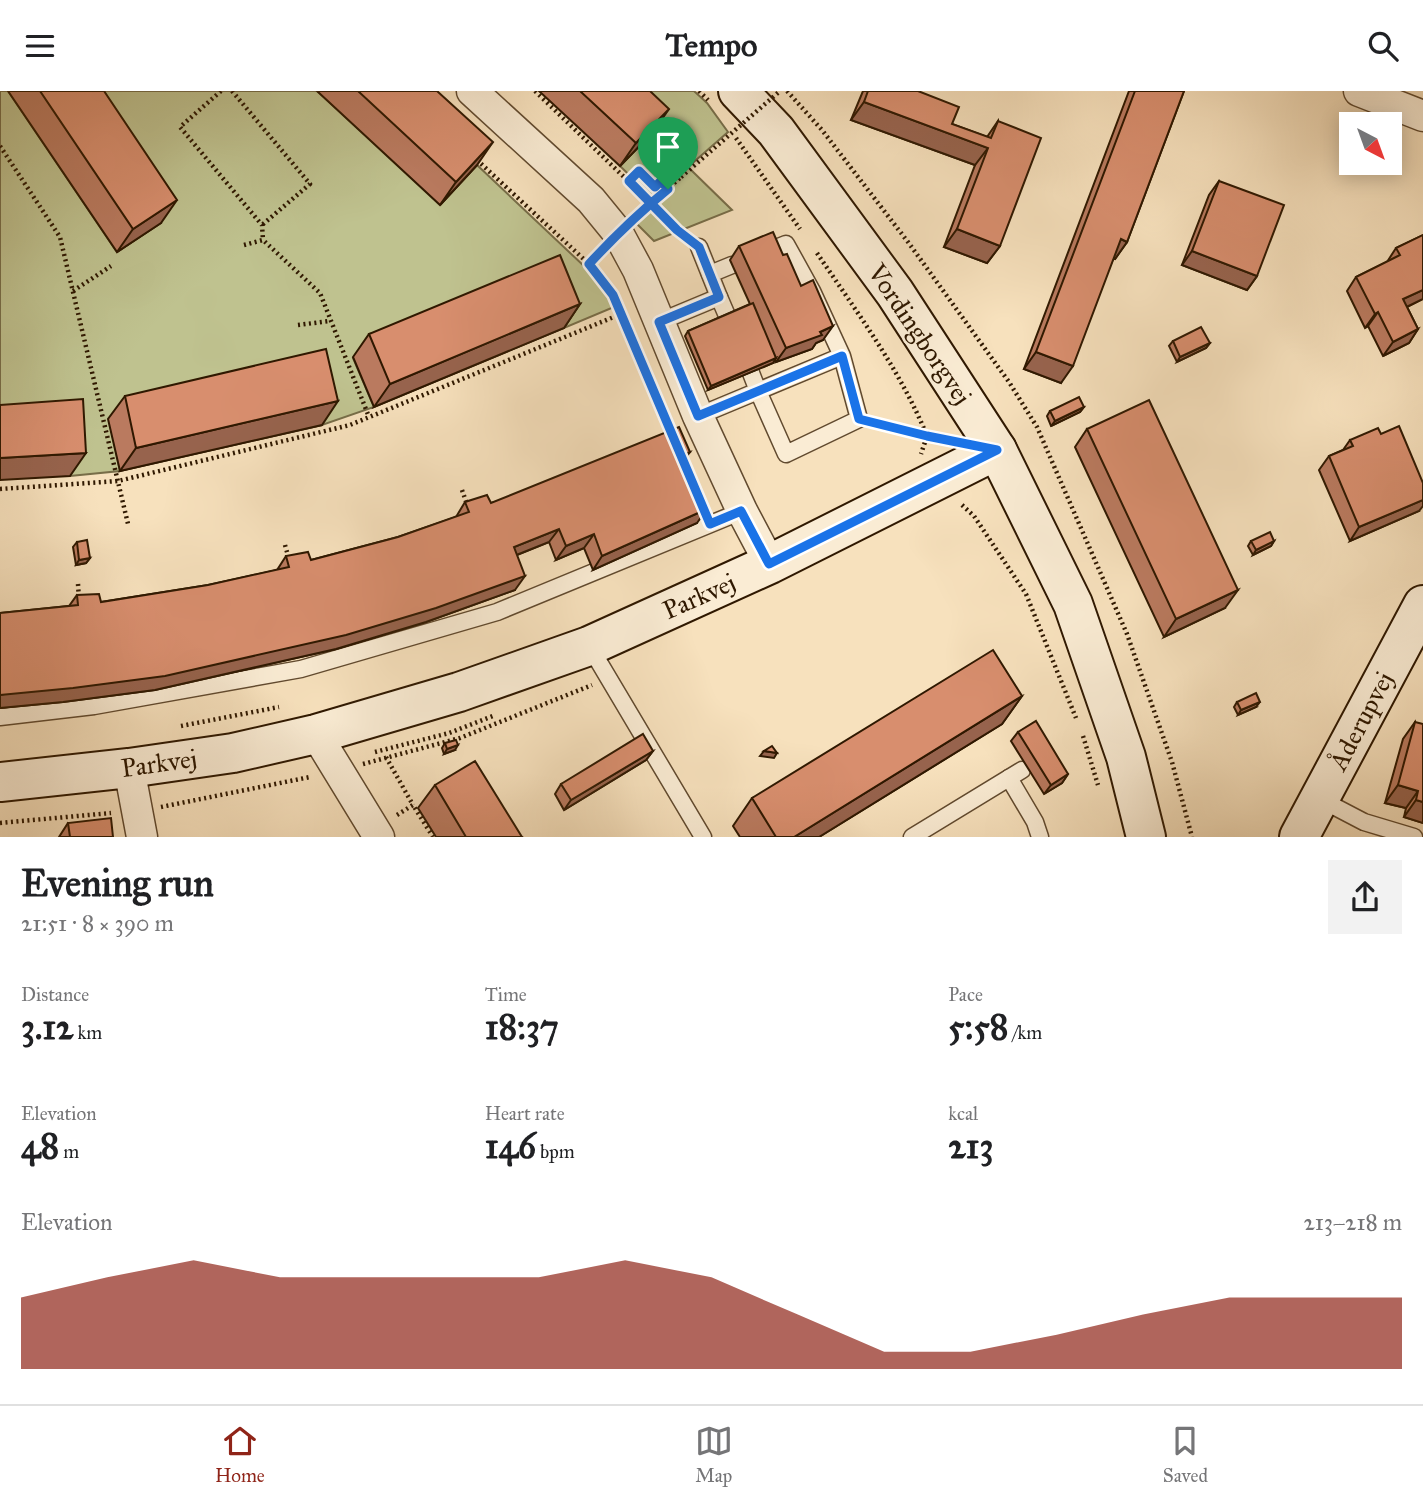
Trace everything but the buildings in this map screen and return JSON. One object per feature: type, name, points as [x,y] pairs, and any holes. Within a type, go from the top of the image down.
[{"type":"street","points":[[472,91],[590,200],[618,233],[638,270],[698,416],[741,511],[769,564]]},
{"type":"street","points":[[1359,91],[1423,116]]},
{"type":"street","name":"Vordingborgvej","points":[[725,106],[776,131],[895,293],[997,450],[1073,604],[1126,757],[1146,837]]},
{"type":"street","name":"Parkvej","points":[[0,782],[233,753],[316,734],[459,692],[589,646],[769,564],[997,450]]},
{"type":"street","name":"Åderupvej","points":[[1298,837],[1421,613]]},
{"type":"street","points":[[316,734],[376,833]]},
{"type":"street","points":[[129,768],[142,837]]},
{"type":"lane","points":[[751,373],[786,454],[859,419],[842,356],[786,244],[766,252]]},
{"type":"lane","points":[[699,247],[728,318]]},
{"type":"lane","points":[[710,274],[732,265]]},
{"type":"lane","points":[[657,317],[719,297]]},
{"type":"lane","points":[[698,416],[842,356]]},
{"type":"lane","points":[[0,717],[94,706],[301,669],[496,613],[741,511]]},
{"type":"lane","points":[[589,646],[703,837]]},
{"type":"lane","points":[[912,837],[1015,774],[1040,837]]},
{"type":"lane","points":[[1319,799],[1364,822],[1414,837]]},
{"type":"path","points":[[222,91],[180,127],[262,225],[263,240],[320,293],[369,417]]},
{"type":"path","points":[[232,91],[310,184],[262,225]]},
{"type":"path","points":[[535,91],[677,230],[699,247]]},
{"type":"path","points":[[699,91],[725,106],[807,239]]},
{"type":"path","points":[[589,264],[651,203],[780,91]]},
{"type":"path","points":[[0,146],[60,237],[128,524]]},
{"type":"path","points":[[471,155],[589,264],[613,295],[673,440]]},
{"type":"path","points":[[629,181],[639,171],[655,187],[661,181],[668,189]]},
{"type":"path","points":[[244,245],[263,240]]},
{"type":"path","points":[[814,249],[884,355],[917,410],[927,436]]},
{"type":"path","points":[[73,292],[111,266]]},
{"type":"path","points":[[0,489],[118,481],[350,425],[621,314]]},
{"type":"path","points":[[298,325],[330,321]]},
{"type":"path","points":[[859,419],[950,441]]},
{"type":"path","points":[[462,490],[470,511]]},
{"type":"path","points":[[962,505],[974,516],[1026,594],[1079,725],[1100,791]]},
{"type":"path","points":[[285,545],[291,567]]},
{"type":"path","points":[[78,584],[80,608]]},
{"type":"path","points":[[383,750],[433,837]]},
{"type":"path","points":[[376,833],[413,805]]},
{"type":"green space","points":[[0,91],[8,91],[117,252],[161,222],[73,91],[317,91],[441,204],[477,165],[585,267],[604,288],[614,307],[564,328],[544,279],[353,358],[374,407],[322,425],[310,373],[109,419],[120,471],[70,476],[0,427]]},
{"type":"green space","points":[[609,91],[694,91],[707,103],[728,132],[688,167],[732,210],[654,241],[636,223],[657,202],[620,166],[653,132]]},
{"type":"route","points":[[668,189],[651,203],[618,233],[589,264],[613,295],[710,524],[741,511],[769,564],[997,450],[859,419],[842,356],[698,416],[659,322],[719,297],[699,247],[677,230],[651,203],[629,181],[639,171],[655,187],[661,181],[668,189]]}]
